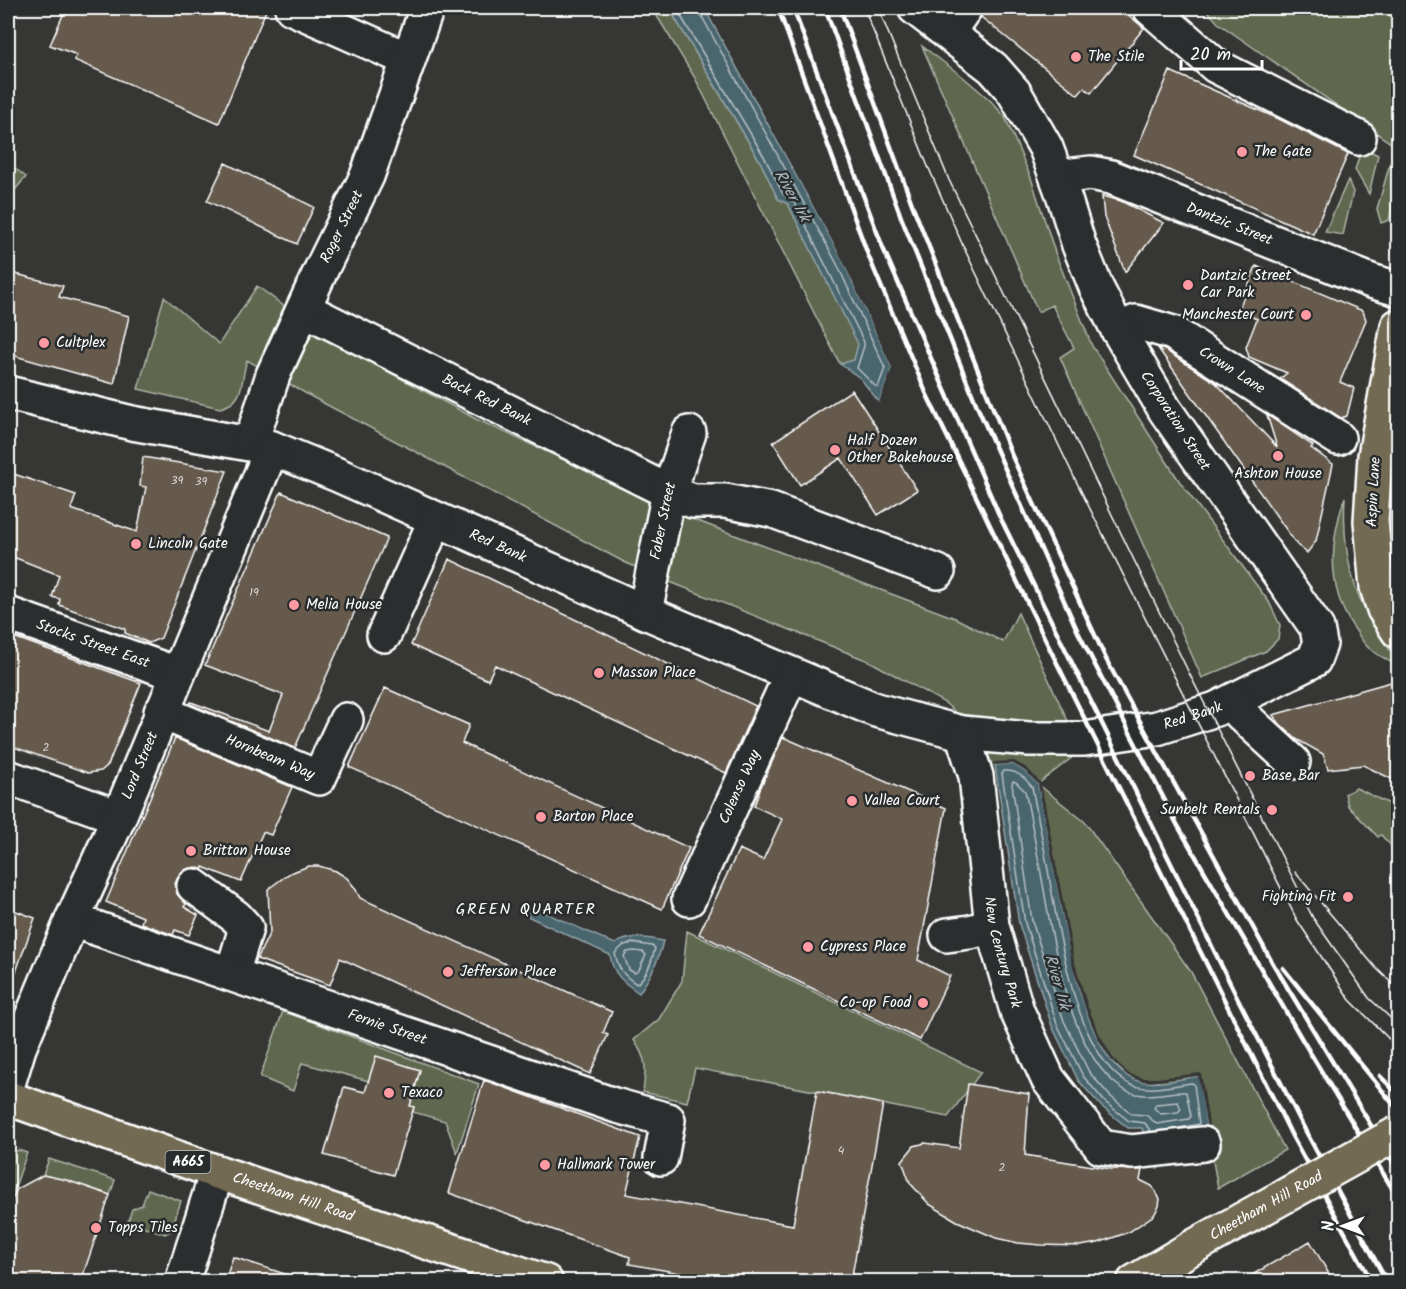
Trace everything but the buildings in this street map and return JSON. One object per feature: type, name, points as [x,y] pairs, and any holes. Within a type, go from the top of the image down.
[{"type":"highway","name":"Aspin Lane","points":[[1398,326],[1375,456],[1371,521],[1377,587],[1384,609],[1398,631]]},
{"type":"highway","name":"Cheetham Hill Road","points":[[8,1098],[216,1172],[546,1281]]},
{"type":"highway","name":"Cheetham Hill Road","points":[[1134,1281],[1398,1133]]},
{"type":"street","points":[[292,8],[408,59]]},
{"type":"street","name":"Roger Street","points":[[261,445],[273,375],[367,176],[427,8]]},
{"type":"street","points":[[915,8],[956,20],[1014,92],[1046,148],[1061,187]]},
{"type":"street","points":[[1150,8],[1216,66],[1359,138]]},
{"type":"street","name":"Dantzic Street","points":[[1061,187],[1091,173],[1111,177],[1371,281],[1398,289]]},
{"type":"street","name":"Corporation Street","points":[[1061,187],[1091,277],[1118,330],[1165,410],[1317,628]]},
{"type":"street","name":"Back Red Bank","points":[[304,309],[669,492],[693,501],[725,501],[771,510],[939,572]]},
{"type":"street","name":"Crown Lane","points":[[1118,330],[1136,322],[1173,333],[1338,438]]},
{"type":"street","name":"Red Bank","points":[[8,393],[132,423],[261,445],[876,710],[970,735],[1029,740],[1084,739],[1156,728],[1216,709],[1314,660],[1320,644],[1317,628]]},
{"type":"street","name":"Faber Street","points":[[645,612],[669,492],[689,432]]},
{"type":"street","name":"Lord Street","points":[[8,1083],[19,1048],[177,674],[261,445]]},
{"type":"street","points":[[384,635],[436,519]]},
{"type":"street","name":"Stocks Street East","points":[[8,614],[177,674]]},
{"type":"street","name":"Colenso Way","points":[[689,899],[791,675]]},
{"type":"street","points":[[1234,700],[1241,714],[1293,762]]},
{"type":"street","name":"Hornbeam Way","points":[[161,712],[320,778],[346,720]]},
{"type":"street","name":"New Century Park","points":[[970,735],[992,926],[1017,1011],[1048,1079],[1101,1147],[1132,1152],[1203,1144]]},
{"type":"street","points":[[8,777],[118,816]]},
{"type":"street","points":[[194,886],[236,917],[257,923],[232,974]]},
{"type":"street","name":"Fernie Street","points":[[72,920],[614,1105],[668,1120],[661,1158]]},
{"type":"street","points":[[947,935],[992,926]]},
{"type":"street","points":[[182,1281],[216,1172]]},
{"type":"green space","points":[[652,8],[669,8],[760,161],[778,198],[788,204],[859,344],[854,360],[840,364],[695,78]]},
{"type":"green space","points":[[1205,8],[1398,8],[1398,148],[1218,23]]},
{"type":"green space","points":[[922,46],[962,76],[990,100],[1005,117],[1031,178],[1056,255],[1092,346],[1180,482],[1269,602],[1280,625],[1278,639],[1266,651],[1202,678],[1060,357],[1074,348],[1052,305],[1038,312]]},
{"type":"green space","points":[[1362,147],[1378,155],[1369,194],[1355,170]]},
{"type":"green space","points":[[1391,160],[1398,164],[1398,183],[1389,220],[1381,223],[1377,209]]},
{"type":"green space","points":[[8,163],[26,177],[8,198]]},
{"type":"green space","points":[[1348,180],[1353,192],[1343,235],[1325,232]]},
{"type":"green space","points":[[257,286],[330,340],[476,419],[687,517],[955,618],[1003,642],[1018,613],[1072,730],[1078,753],[1038,784],[1085,822],[1191,972],[1285,1150],[1218,1188],[1207,1130],[1157,1081],[1128,1076],[1111,1060],[1085,1008],[1013,764],[990,765],[968,723],[945,703],[871,662],[624,562],[312,397],[247,360],[238,396],[228,405],[220,408],[138,389],[164,297],[219,344]]},
{"type":"green space","points":[[1345,497],[1346,543],[1355,584],[1362,603],[1398,661],[1398,666],[1366,645],[1346,615],[1339,599],[1333,566],[1334,549]]},
{"type":"green space","points":[[1356,788],[1398,808],[1398,853],[1381,835],[1378,837],[1348,806],[1345,794]]},
{"type":"green space","points":[[687,931],[981,1072],[948,1117],[695,1068],[687,1102],[643,1092],[645,1065],[634,1040],[659,1019],[682,981]]},
{"type":"green space","points":[[283,1011],[479,1084],[457,1153],[445,1121],[413,1112],[414,1107],[410,1106],[420,1070],[376,1057],[369,1081],[302,1063],[293,1091],[260,1077]]},
{"type":"green space","points":[[18,1150],[27,1153],[8,1207],[8,1163],[10,1157]]},
{"type":"green space","points":[[49,1159],[115,1180],[110,1195],[43,1175]]},
{"type":"green space","points":[[148,1189],[181,1201],[171,1231],[165,1234],[128,1221],[132,1209],[142,1205]]},
{"type":"water","name":"River Irk","points":[[669,8],[704,8],[842,259],[892,368],[879,402],[860,378],[840,364],[854,360],[858,344],[788,204],[778,199],[760,161]]},
{"type":"water","name":"River Irk","points":[[1013,764],[1025,771],[1038,784],[1078,985],[1098,1040],[1111,1061],[1127,1076],[1135,1080],[1152,1083],[1199,1076],[1207,1130],[1145,1139],[1142,1128],[1128,1128],[1101,1106],[1078,1080],[1052,1026],[1019,924],[995,765]]},
{"type":"water","points":[[523,903],[615,944],[632,938],[663,941],[654,969],[639,993],[620,977],[610,955],[521,913]]},
{"type":"pier","points":[[773,127],[844,258],[895,367],[881,405],[879,402],[892,368],[842,259],[771,128]]},
{"type":"pier","points":[[1014,761],[1027,768],[1041,783],[1074,960],[1088,1007],[1100,1035],[1113,1058],[1129,1074],[1144,1078],[1157,1078],[1201,1073],[1210,1130],[1207,1130],[1198,1076],[1143,1081],[1128,1076],[1111,1060],[1097,1037],[1085,1008],[1071,961],[1038,784],[1025,771],[1013,764],[992,765],[994,762]]},
{"type":"tram line","points":[[864,8],[927,164],[964,248],[1075,479],[1297,920],[1350,1000],[1398,1048]]},
{"type":"tram line","points":[[878,8],[949,180],[1189,673],[1313,918],[1369,998],[1398,1025]]},
{"type":"tram line","points":[[1295,872],[1376,968],[1398,989]]},
{"type":"railway","points":[[778,8],[868,255],[927,395],[1043,635],[1293,1138],[1372,1282]]},
{"type":"railway","points":[[793,8],[883,248],[1000,517],[1236,995],[1387,1282]]},
{"type":"railway","points":[[825,8],[901,217],[977,406],[1078,632],[1178,826],[1303,1041],[1398,1198]]},
{"type":"railway","points":[[840,8],[912,204],[1012,456],[1107,661],[1272,962],[1398,1170]]},
{"type":"railway","points":[[1283,968],[1398,1110]]},
{"type":"railway","points":[[1380,1076],[1398,1094]]},
{"type":"place","name":"The Stile","points":[[1076,57]]},
{"type":"place","name":"The Gate","points":[[1242,152]]},
{"type":"place","name":"Dantzic Street Car Park","points":[[1188,285]]},
{"type":"place","name":"Manchester Court","points":[[1306,315]]},
{"type":"place","name":"Cultplex","points":[[44,343]]},
{"type":"place","name":"Half Dozen Other Bakehouse","points":[[835,450]]},
{"type":"place","name":"Ashton House","points":[[1278,456]]},
{"type":"place","name":"Lincoln Gate","points":[[136,544]]},
{"type":"place","name":"Melia House","points":[[294,605]]},
{"type":"place","name":"Masson Place","points":[[599,673]]},
{"type":"place","name":"Base Bar","points":[[1250,776]]},
{"type":"place","name":"Vallea Court","points":[[852,801]]},
{"type":"place","name":"Sunbelt Rentals","points":[[1272,810]]},
{"type":"place","name":"Barton Place","points":[[541,817]]},
{"type":"place","name":"Britton House","points":[[191,851]]},
{"type":"place","name":"Fighting Fit","points":[[1348,897]]},
{"type":"place","name":"Cypress Place","points":[[808,947]]},
{"type":"place","name":"Jefferson Place","points":[[448,972]]},
{"type":"place","name":"Co-op Food","points":[[923,1003]]},
{"type":"place","name":"Texaco","points":[[389,1093]]},
{"type":"place","name":"Hallmark Tower","points":[[545,1165]]},
{"type":"place","name":"Topps Tiles","points":[[96,1228]]},
{"type":"district","name":"GREEN QUARTER","points":[[526,909]]}]
